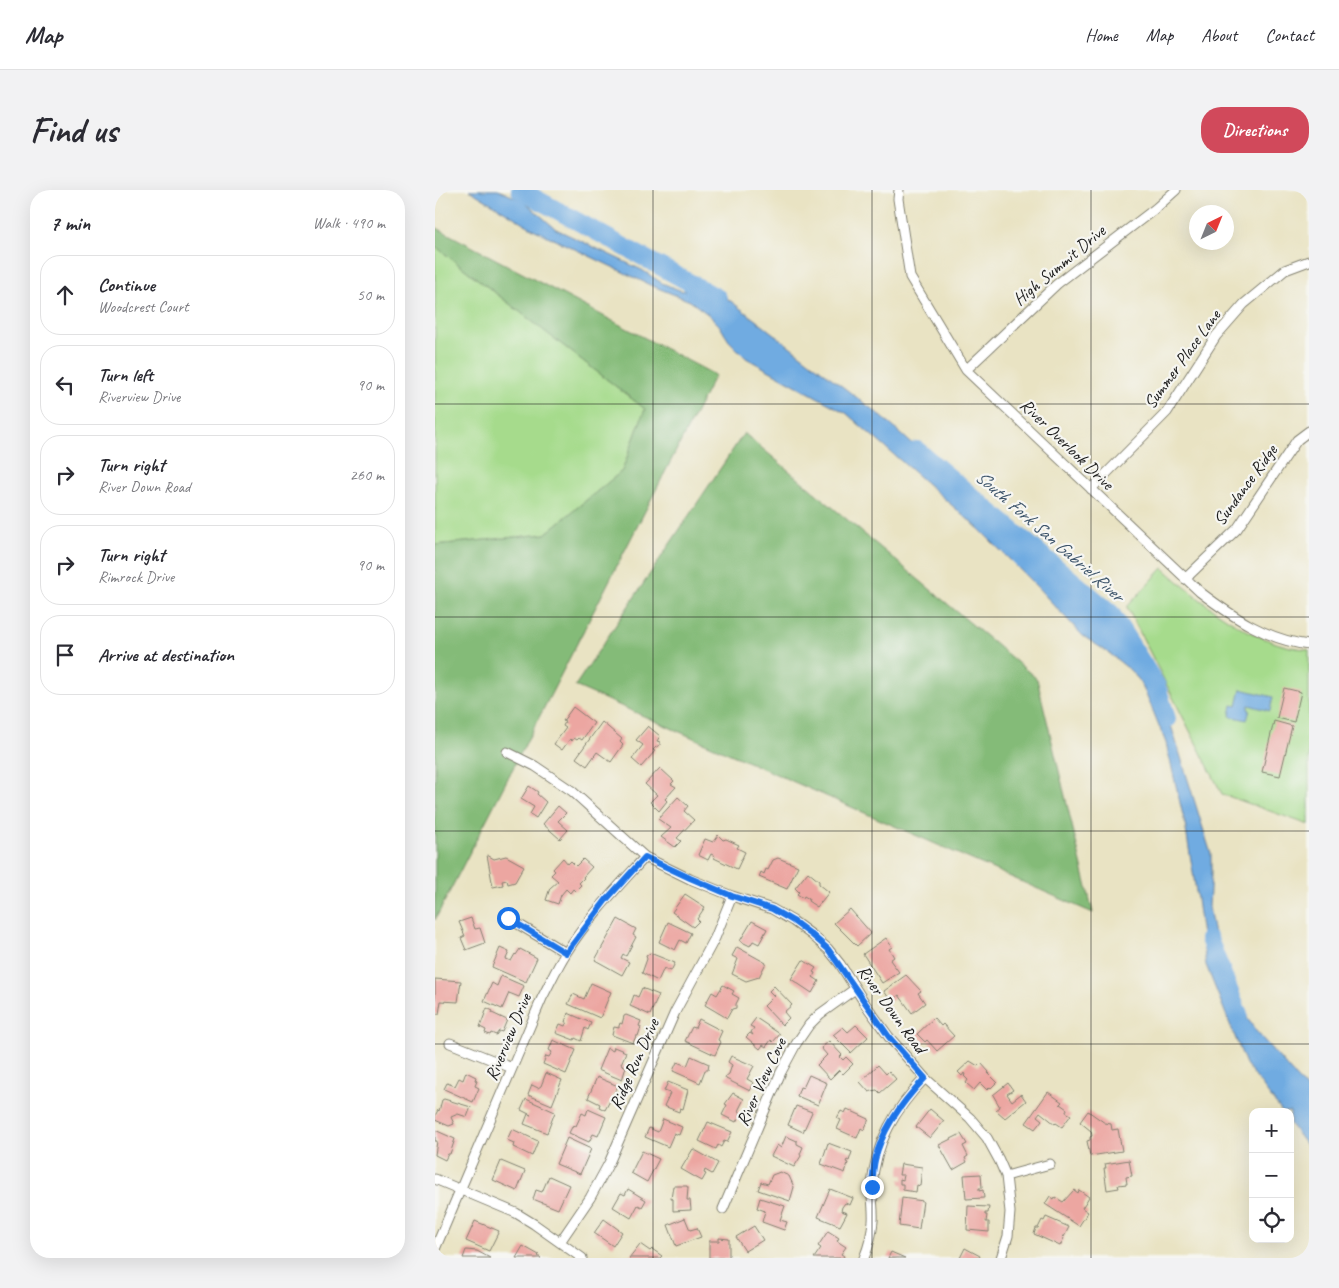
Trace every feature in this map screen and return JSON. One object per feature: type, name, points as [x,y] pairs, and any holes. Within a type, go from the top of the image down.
[{"type":"street","name":"River Overlook Drive","points":[[899,190],[898,199],[910,277],[966,370],[1185,579],[1226,612],[1257,630],[1278,639],[1309,645]]},
{"type":"street","name":"High Summit Drive","points":[[966,370],[1057,284],[1156,208],[1176,190]]},
{"type":"street","name":"Summer Place Lane","points":[[1091,490],[1167,412],[1216,336],[1244,304],[1285,270],[1309,261]]},
{"type":"street","name":"Sundance Ridge","points":[[1185,579],[1237,529],[1297,440],[1309,431]]},
{"type":"street","name":"River Down Road","points":[[507,752],[535,766],[572,791],[645,857],[669,870],[732,896],[772,909],[812,935],[834,956],[889,1037],[925,1078],[970,1118],[987,1138],[1006,1176],[1010,1212],[1009,1236],[1001,1258]]},
{"type":"street","name":"Riverview Drive","points":[[435,1249],[542,998],[566,953],[606,900],[645,857]]},
{"type":"street","name":"Ridge Run Drive","points":[[560,1242],[590,1198],[609,1163],[675,1012],[715,938],[732,896]]},
{"type":"street","points":[[508,918],[566,953]]},
{"type":"street","name":"River View Cove","points":[[723,1209],[781,1072],[795,1044],[820,1014],[855,989]]},
{"type":"street","points":[[450,1043],[512,1068]]},
{"type":"street","points":[[864,1258],[868,1248],[873,1220],[872,1187],[875,1159],[885,1131],[910,1093],[925,1078]]},
{"type":"street","points":[[1006,1176],[1051,1164]]},
{"type":"street","points":[[435,1179],[516,1213],[582,1258]]},
{"type":"green space","points":[[435,227],[715,375],[435,920],[435,545],[545,534],[622,471],[645,409],[435,246]]},
{"type":"green space","points":[[435,246],[645,409],[622,471],[545,534],[435,545]]},
{"type":"green space","points":[[744,433],[1037,679],[1093,913],[575,686]]},
{"type":"green space","points":[[1163,568],[1205,603],[1235,624],[1268,640],[1289,647],[1309,650],[1309,825],[1222,794],[1127,607]]},
{"type":"water","points":[[469,190],[498,190],[524,201],[556,229],[642,270],[662,283],[682,291],[700,286],[715,289],[881,416],[966,492],[1065,574],[1110,620],[1143,659],[1170,722],[1211,854],[1209,907],[1220,968],[1229,991],[1256,1031],[1309,1092],[1309,1149],[1294,1129],[1294,1108],[1279,1108],[1246,1064],[1206,965],[1185,824],[1166,743],[1139,680],[1109,653],[1083,636],[979,529],[846,413],[746,358],[729,341],[719,325],[690,301],[650,285],[535,230]]},
{"type":"water","points":[[1241,689],[1273,697],[1270,711],[1249,705],[1248,709],[1250,710],[1247,720],[1230,716],[1232,705],[1237,706]]},
{"type":"building","points":[[1284,688],[1301,692],[1294,722],[1277,718]]},
{"type":"building","points":[[573,707],[594,723],[582,740],[574,738],[572,741],[570,739],[562,750],[554,744],[566,728],[563,726],[565,722],[563,721]]},
{"type":"building","points":[[1274,721],[1292,726],[1280,776],[1262,772]]},
{"type":"building","points":[[602,722],[622,739],[620,742],[623,745],[611,762],[597,752],[587,766],[576,758]]},
{"type":"building","points":[[648,726],[660,736],[657,741],[660,742],[660,745],[653,750],[655,751],[641,767],[632,759],[643,745],[636,740]]},
{"type":"building","points":[[660,768],[674,781],[671,784],[676,787],[665,799],[667,801],[659,811],[650,802],[657,795],[645,784]]},
{"type":"building","points":[[529,786],[538,792],[537,794],[546,802],[536,818],[530,814],[534,807],[521,799]]},
{"type":"building","points":[[678,797],[688,806],[684,811],[694,820],[677,838],[681,841],[675,847],[661,837],[671,828],[658,819]]},
{"type":"building","points":[[558,806],[566,813],[558,821],[568,830],[560,839],[543,824]]},
{"type":"building","points":[[718,835],[723,840],[726,839],[739,845],[737,848],[745,852],[737,869],[714,858],[715,856],[711,854],[708,860],[698,855],[705,839],[713,842]]},
{"type":"building","points":[[487,855],[494,859],[506,856],[524,866],[515,882],[508,884],[507,880],[502,881],[503,885],[493,887]]},
{"type":"building","points":[[563,858],[568,864],[571,861],[576,866],[583,859],[592,867],[583,877],[579,883],[581,885],[575,891],[573,889],[570,893],[566,889],[561,895],[558,904],[546,900],[550,888],[558,881],[551,875],[555,871],[553,869]]},
{"type":"building","points":[[778,858],[798,866],[787,889],[759,877],[761,872],[764,874],[766,869],[768,870],[773,860]]},
{"type":"building","points":[[808,872],[829,892],[817,907],[808,901],[809,899],[797,894],[799,892],[795,888]]},
{"type":"building","points":[[685,894],[705,907],[697,919],[699,921],[693,927],[672,912]]},
{"type":"building","points":[[850,909],[871,933],[857,946],[834,923]]},
{"type":"building","points":[[471,918],[475,929],[480,928],[485,943],[466,950],[461,938],[465,936],[459,922]]},
{"type":"building","points":[[618,919],[636,929],[633,935],[636,937],[626,956],[623,954],[621,958],[629,962],[622,975],[595,960]]},
{"type":"building","points":[[752,921],[767,929],[759,944],[753,941],[750,946],[740,941]]},
{"type":"building","points":[[668,922],[691,933],[686,943],[680,940],[675,950],[659,942]]},
{"type":"building","points":[[886,938],[892,947],[889,949],[894,957],[890,960],[899,972],[882,983],[863,954]]},
{"type":"building","points":[[737,947],[766,963],[759,977],[746,981],[732,974],[738,959],[732,956]]},
{"type":"building","points":[[500,948],[509,952],[506,959],[511,961],[520,949],[537,958],[526,982],[492,967]]},
{"type":"building","points":[[650,953],[675,963],[671,971],[664,968],[658,981],[642,973],[647,959],[646,956]]},
{"type":"building","points":[[803,960],[816,968],[813,972],[815,973],[813,977],[819,981],[812,993],[791,979]]},
{"type":"building","points":[[906,975],[921,991],[918,993],[925,1003],[912,1013],[899,995],[891,1001],[884,991]]},
{"type":"building","points":[[501,976],[524,986],[519,997],[509,993],[502,1009],[484,1001],[492,983],[497,986]]},
{"type":"building","points":[[435,979],[461,981],[458,1002],[441,1001],[439,1014],[435,1014]]},
{"type":"building","points":[[591,983],[611,992],[600,1018],[568,1004],[573,994],[584,999]]},
{"type":"building","points":[[723,985],[734,991],[732,994],[739,998],[736,1008],[732,1009],[727,1018],[705,1005],[712,992],[717,995]]},
{"type":"building","points":[[774,986],[792,1005],[784,1012],[789,1018],[782,1025],[764,1006],[774,996],[769,991]]},
{"type":"building","points":[[642,988],[659,995],[650,1015],[630,1006],[634,995],[638,997]]},
{"type":"building","points":[[487,1008],[493,1011],[492,1013],[507,1020],[502,1032],[499,1031],[496,1035],[485,1033],[486,1030],[480,1027]]},
{"type":"building","points":[[568,1013],[591,1023],[588,1030],[585,1028],[581,1041],[556,1033],[560,1024],[565,1026]]},
{"type":"building","points":[[626,1015],[641,1021],[638,1036],[636,1036],[633,1043],[612,1035],[614,1027],[619,1028]]},
{"type":"building","points":[[756,1018],[780,1034],[773,1042],[771,1040],[766,1047],[763,1045],[760,1049],[746,1037],[750,1033],[753,1035],[751,1032],[754,1028],[750,1026]]},
{"type":"building","points":[[934,1018],[941,1026],[943,1024],[954,1036],[937,1051],[927,1040],[925,1042],[917,1034]]},
{"type":"building","points":[[699,1019],[722,1031],[718,1040],[721,1042],[715,1055],[685,1041],[692,1027],[695,1028]]},
{"type":"building","points":[[856,1025],[868,1037],[851,1053],[833,1035],[843,1027],[848,1032]]},
{"type":"building","points":[[553,1040],[576,1050],[566,1074],[543,1064],[546,1056],[549,1057],[552,1052],[549,1050]]},
{"type":"building","points":[[829,1041],[842,1055],[840,1057],[843,1060],[846,1057],[853,1064],[843,1074],[839,1070],[830,1079],[817,1065],[827,1055],[821,1048]]},
{"type":"building","points":[[614,1047],[626,1052],[621,1064],[626,1067],[622,1080],[598,1070],[607,1048],[613,1051]]},
{"type":"building","points":[[691,1056],[709,1064],[708,1070],[705,1070],[700,1083],[673,1071],[677,1062],[687,1066]]},
{"type":"building","points":[[731,1056],[754,1066],[747,1079],[754,1083],[750,1091],[726,1079],[725,1077],[729,1074],[732,1065],[728,1062]]},
{"type":"building","points":[[970,1061],[978,1066],[981,1063],[997,1082],[991,1088],[987,1090],[980,1083],[974,1090],[966,1083],[968,1080],[964,1073],[962,1076],[958,1072]]},
{"type":"building","points":[[878,1065],[886,1074],[889,1071],[896,1079],[880,1093],[877,1090],[869,1092],[860,1082]]},
{"type":"building","points":[[466,1072],[476,1077],[475,1086],[479,1088],[473,1102],[444,1089],[447,1083],[455,1086],[459,1078],[463,1080]]},
{"type":"building","points":[[546,1073],[562,1080],[552,1105],[528,1095],[532,1085],[538,1088],[541,1086]]},
{"type":"building","points":[[809,1075],[827,1083],[818,1105],[797,1096],[800,1087],[803,1088]]},
{"type":"building","points":[[597,1077],[618,1086],[605,1110],[599,1107],[600,1104],[588,1098]]},
{"type":"building","points":[[668,1082],[688,1090],[683,1109],[680,1108],[679,1112],[664,1106],[670,1093],[664,1091]]},
{"type":"building","points":[[1008,1083],[1013,1090],[1007,1094],[1012,1101],[1021,1094],[1026,1101],[1005,1118],[996,1110],[1000,1107],[993,1095]]},
{"type":"building","points":[[1048,1092],[1062,1102],[1060,1104],[1071,1115],[1062,1127],[1040,1112],[1037,1116],[1042,1120],[1035,1129],[1026,1123]]},
{"type":"building","points":[[733,1093],[744,1099],[738,1111],[741,1113],[736,1122],[722,1115],[727,1105],[725,1104]]},
{"type":"building","points":[[444,1099],[471,1107],[467,1117],[458,1114],[451,1117],[454,1124],[449,1126],[435,1120],[435,1116]]},
{"type":"building","points":[[526,1099],[555,1112],[547,1133],[524,1124],[528,1114],[531,1115],[521,1110]]},
{"type":"building","points":[[796,1106],[812,1112],[803,1132],[788,1125]]},
{"type":"building","points":[[588,1109],[606,1117],[598,1136],[593,1134],[589,1142],[569,1133],[573,1125],[576,1126],[582,1113],[586,1115]]},
{"type":"building","points":[[847,1109],[869,1119],[864,1130],[861,1128],[857,1138],[837,1129],[841,1120],[837,1118],[841,1111],[845,1113]]},
{"type":"building","points":[[930,1109],[944,1121],[930,1138],[916,1127]]},
{"type":"building","points":[[1088,1111],[1105,1123],[1111,1124],[1112,1130],[1118,1129],[1122,1151],[1090,1156],[1087,1141],[1092,1136],[1091,1131],[1080,1122]]},
{"type":"building","points":[[663,1119],[682,1127],[679,1135],[674,1133],[668,1147],[645,1137],[649,1128],[658,1132]]},
{"type":"building","points":[[708,1122],[732,1132],[727,1142],[724,1141],[721,1147],[718,1145],[716,1149],[699,1141]]},
{"type":"building","points":[[512,1129],[538,1141],[532,1156],[513,1147],[514,1143],[507,1140]]},
{"type":"building","points":[[435,1130],[455,1139],[450,1154],[448,1154],[445,1160],[435,1155],[437,1141],[435,1141]]},
{"type":"building","points":[[961,1134],[967,1144],[963,1146],[968,1156],[965,1158],[967,1162],[953,1170],[939,1145]]},
{"type":"building","points":[[786,1136],[797,1141],[797,1144],[803,1147],[801,1156],[794,1167],[771,1156],[777,1145],[781,1148]]},
{"type":"building","points":[[567,1138],[591,1149],[580,1174],[556,1164]]},
{"type":"building","points":[[828,1143],[852,1152],[849,1161],[847,1160],[846,1162],[848,1163],[845,1173],[821,1164]]},
{"type":"building","points":[[693,1149],[718,1163],[712,1174],[705,1170],[704,1173],[706,1174],[702,1181],[681,1169]]},
{"type":"building","points":[[642,1151],[659,1159],[647,1182],[631,1173]]},
{"type":"building","points":[[1129,1160],[1132,1176],[1126,1177],[1127,1184],[1118,1185],[1119,1188],[1107,1190],[1105,1164]]},
{"type":"building","points":[[501,1161],[525,1171],[517,1191],[493,1180]]},
{"type":"building","points":[[901,1164],[922,1167],[920,1186],[917,1185],[916,1192],[903,1190],[903,1184],[900,1184],[900,1179],[903,1180],[904,1175],[899,1175]]},
{"type":"building","points":[[780,1172],[789,1176],[794,1187],[790,1201],[758,1190],[761,1182],[768,1184],[772,1175]]},
{"type":"building","points":[[981,1174],[982,1188],[979,1188],[979,1191],[983,1190],[984,1198],[966,1199],[964,1175]]},
{"type":"building","points":[[549,1176],[569,1185],[558,1209],[533,1199],[536,1190],[542,1192]]},
{"type":"building","points":[[673,1186],[687,1186],[687,1200],[690,1200],[691,1210],[673,1211],[673,1199],[671,1199]]},
{"type":"building","points":[[628,1189],[646,1200],[642,1207],[638,1205],[631,1218],[613,1207],[621,1193],[625,1195]]},
{"type":"building","points":[[830,1189],[853,1198],[850,1205],[845,1203],[842,1207],[841,1211],[847,1213],[840,1226],[818,1217]]},
{"type":"building","points":[[1074,1190],[1078,1193],[1079,1190],[1089,1197],[1082,1208],[1088,1212],[1079,1226],[1045,1204],[1050,1196],[1063,1202]]},
{"type":"building","points":[[760,1198],[785,1206],[780,1220],[787,1222],[784,1230],[762,1222],[765,1211],[757,1208]]},
{"type":"building","points":[[902,1198],[923,1201],[919,1229],[899,1226]]},
{"type":"building","points":[[968,1206],[989,1207],[988,1213],[985,1213],[985,1215],[987,1215],[986,1222],[989,1222],[989,1232],[967,1230]]},
{"type":"building","points":[[1046,1217],[1069,1227],[1064,1237],[1062,1236],[1064,1238],[1060,1246],[1034,1234],[1036,1228]]},
{"type":"building","points":[[685,1218],[690,1230],[697,1228],[701,1237],[676,1246],[668,1225]]},
{"type":"building","points":[[604,1219],[622,1232],[613,1246],[594,1233]]},
{"type":"building","points":[[475,1221],[499,1231],[489,1251],[466,1241]]},
{"type":"building","points":[[754,1226],[763,1240],[745,1251],[736,1237]]},
{"type":"building","points":[[828,1231],[839,1238],[837,1241],[846,1247],[841,1254],[844,1256],[843,1258],[814,1258],[821,1248],[818,1246]]},
{"type":"building","points":[[719,1238],[729,1239],[729,1258],[709,1258],[709,1241],[719,1241]]},
{"type":"building","points":[[640,1244],[662,1256],[660,1258],[629,1258]]},
{"type":"building","points":[[523,1246],[539,1255],[541,1258],[516,1258]]},
{"type":"building","points":[[965,1248],[980,1256],[979,1258],[960,1258]]},
{"type":"building","points":[[466,1250],[477,1251],[490,1258],[463,1258]]},
{"type":"building","points":[[891,1252],[905,1258],[888,1258]]},
{"type":"waterway","name":"South Fork San Gabriel River","points":[[520,190],[718,298]]},
{"type":"waterway","name":"South Fork San Gabriel River","points":[[917,450],[1111,613],[1157,686],[1167,719]]},
{"type":"waterway","name":"South Fork San Gabriel River","points":[[1209,939],[1239,1015]]},
{"type":"route","points":[[508,918],[566,953],[606,900],[645,857],[669,870],[732,896],[772,909],[812,935],[828,949],[840,964],[889,1037],[925,1078],[910,1093],[885,1131],[875,1159],[872,1187]]}]
